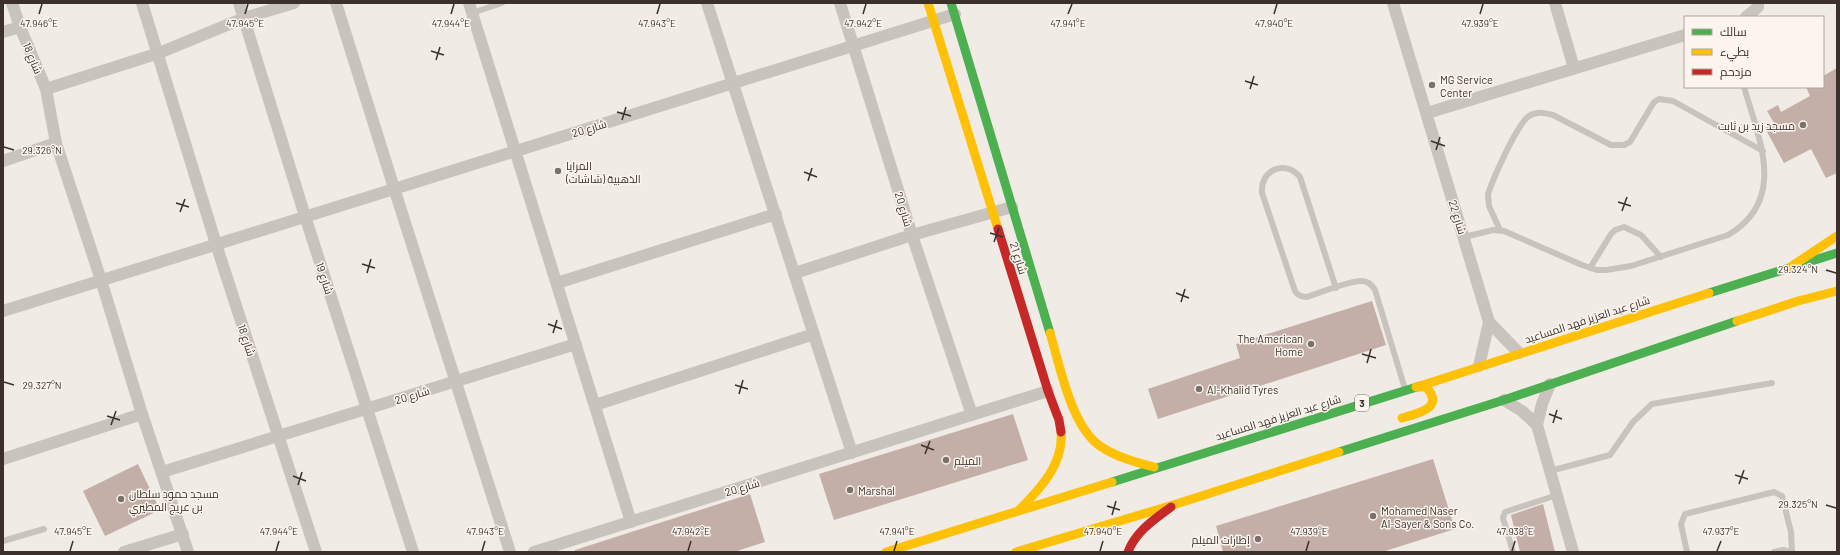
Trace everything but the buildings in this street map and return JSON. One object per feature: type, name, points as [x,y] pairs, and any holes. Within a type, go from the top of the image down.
[{"type":"main road","name":"شارع 21","points":[[928,3],[1058,419],[1062,445],[1049,477],[1019,510]]},
{"type":"main road","name":"شارع 21","points":[[953,8],[1073,408],[1082,430],[1093,442],[1116,457],[1154,467]]},
{"type":"main road","points":[[1792,266],[1837,236]]},
{"type":"main road","name":"شارع عبد العزيز فهد المساعيد","points":[[886,552],[1154,467],[1416,387],[1792,266],[1837,253]]},
{"type":"main road","points":[[1020,552],[1174,505],[1504,400],[1798,301],[1837,291]]},
{"type":"main road","points":[[1798,301],[1837,301]]},
{"type":"main road","points":[[1395,420],[1424,411],[1432,406],[1434,400],[1432,392],[1426,387],[1416,387]]},
{"type":"main road","points":[[1268,474],[1283,461]]},
{"type":"main road","points":[[1128,552],[1129,546],[1137,535],[1174,505]]},
{"type":"street","name":"شارع 18","points":[[12,3],[20,27],[46,89],[56,143],[101,280],[142,414],[188,552]]},
{"type":"street","name":"شارع 18","points":[[142,3],[159,53],[216,244],[316,552]]},
{"type":"street","name":"شارع 19","points":[[239,3],[305,216],[368,408],[413,552]]},
{"type":"street","points":[[46,89],[159,53],[244,18],[294,3]]},
{"type":"street","points":[[336,3],[510,552]]},
{"type":"street","points":[[707,3],[852,452]]},
{"type":"street","name":"شارع 20","points":[[840,3],[912,235],[972,415]]},
{"type":"street","name":"شارع 22","points":[[1393,3],[1489,322],[1519,353]]},
{"type":"street","points":[[1555,3],[1574,68]]},
{"type":"street","points":[[1747,16],[1758,8],[1758,3]]},
{"type":"street","points":[[470,8],[631,522]]},
{"type":"street","name":"شارع 20","points":[[305,216],[854,46],[934,20],[953,8]]},
{"type":"street","points":[[3,32],[20,27]]},
{"type":"street","points":[[1427,113],[1684,35]]},
{"type":"street","points":[[3,161],[56,143]]},
{"type":"street","name":"شارع 20","points":[[795,273],[912,235],[992,211],[1012,207]]},
{"type":"street","points":[[557,283],[776,214]]},
{"type":"street","points":[[3,311],[305,216]]},
{"type":"street","name":"شارع 22","points":[[1479,366],[1489,322]]},
{"type":"street","points":[[595,405],[814,334]]},
{"type":"street","name":"شارع 20","points":[[368,408],[576,344]]},
{"type":"street","points":[[1550,384],[1542,404],[1537,425],[1573,552]]},
{"type":"street","name":"شارع 20","points":[[534,552],[1048,391]]},
{"type":"street","points":[[1504,400],[1522,411],[1537,425]]},
{"type":"street","points":[[162,472],[368,408]]},
{"type":"street","points":[[3,459],[142,414]]},
{"type":"street","points":[[124,552],[183,534]]},
{"type":"lane","points":[[470,8],[502,3]]},
{"type":"lane","points":[[1464,237],[1493,230],[1500,230],[1590,268],[1597,270],[1617,270],[1728,235],[1740,228],[1749,219],[1764,190],[1765,177],[1762,151],[1744,88]]},
{"type":"lane","points":[[1500,230],[1489,206],[1488,194],[1520,125],[1530,115],[1545,113],[1553,115],[1611,145],[1619,146],[1630,142],[1654,102],[1659,99],[1665,99],[1673,101],[1762,151]]},
{"type":"lane","points":[[1336,288],[1300,177],[1292,169],[1280,167],[1274,169],[1269,172],[1262,181],[1262,193],[1295,291],[1300,296],[1304,297],[1362,281],[1367,282],[1375,290],[1406,390]]},
{"type":"lane","points":[[1590,268],[1611,234],[1615,230],[1624,227],[1642,235],[1662,257]]},
{"type":"lane","points":[[1550,470],[1610,455],[1633,422],[1652,404],[1772,383]]},
{"type":"lane","points":[[1687,552],[1681,524],[1685,514],[1774,492],[1782,496],[1791,532],[1791,552],[1783,550],[1774,552]]},
{"type":"lane","points":[[1513,552],[1503,518],[1505,512],[1557,495]]},
{"type":"lane","points":[[3,541],[44,529]]},
{"type":"traffic: fast","points":[[951,3],[1050,333]]},
{"type":"traffic: fast","points":[[1709,293],[1837,253]]},
{"type":"traffic: fast","points":[[1339,452],[1504,400],[1737,321]]},
{"type":"traffic: fast","points":[[1112,482],[1420,386]]},
{"type":"traffic: slow","points":[[928,3],[998,229]]},
{"type":"traffic: slow","points":[[1792,266],[1837,236]]},
{"type":"traffic: slow","points":[[1737,321],[1798,301],[1837,291]]},
{"type":"traffic: slow","points":[[1420,386],[1709,293]]},
{"type":"traffic: slow","points":[[1050,333],[1074,410],[1081,425],[1090,437],[1100,446],[1119,456],[1154,467]]},
{"type":"traffic: slow","points":[[1402,418],[1422,412],[1431,405],[1433,400],[1426,387],[1416,387]]},
{"type":"traffic: slow","points":[[1019,510],[1042,485],[1055,465],[1059,455],[1061,432]]},
{"type":"traffic: slow","points":[[1016,552],[1173,505],[1339,452]]},
{"type":"traffic: slow","points":[[886,552],[1112,482]]},
{"type":"traffic: jam","points":[[998,229],[1048,391],[1059,420],[1061,432]]},
{"type":"traffic: jam","points":[[1128,552],[1131,545],[1141,532],[1152,521],[1171,507]]},
{"type":"place","name":"MG Service Center","points":[[1432,85]]},
{"type":"place","name":"مسجد زيد بن ثابت","points":[[1803,125]]},
{"type":"place","name":"المرايا الذهبية (شاشات)","points":[[558,171]]},
{"type":"place","name":"The American Home","points":[[1311,344]]},
{"type":"place","name":"Al-Khalid Tyres","points":[[1199,389]]},
{"type":"place","name":"الميلم","points":[[946,460]]},
{"type":"place","name":"Marshal","points":[[850,490]]},
{"type":"place","name":"مسجد حمود سلطان بن عريج المطيري","points":[[121,499]]},
{"type":"place","name":"Mohamed Naser Al-Sayer & Sons Co.","points":[[1373,516]]},
{"type":"place","name":"إطارات الميلم","points":[[1258,539]]}]
